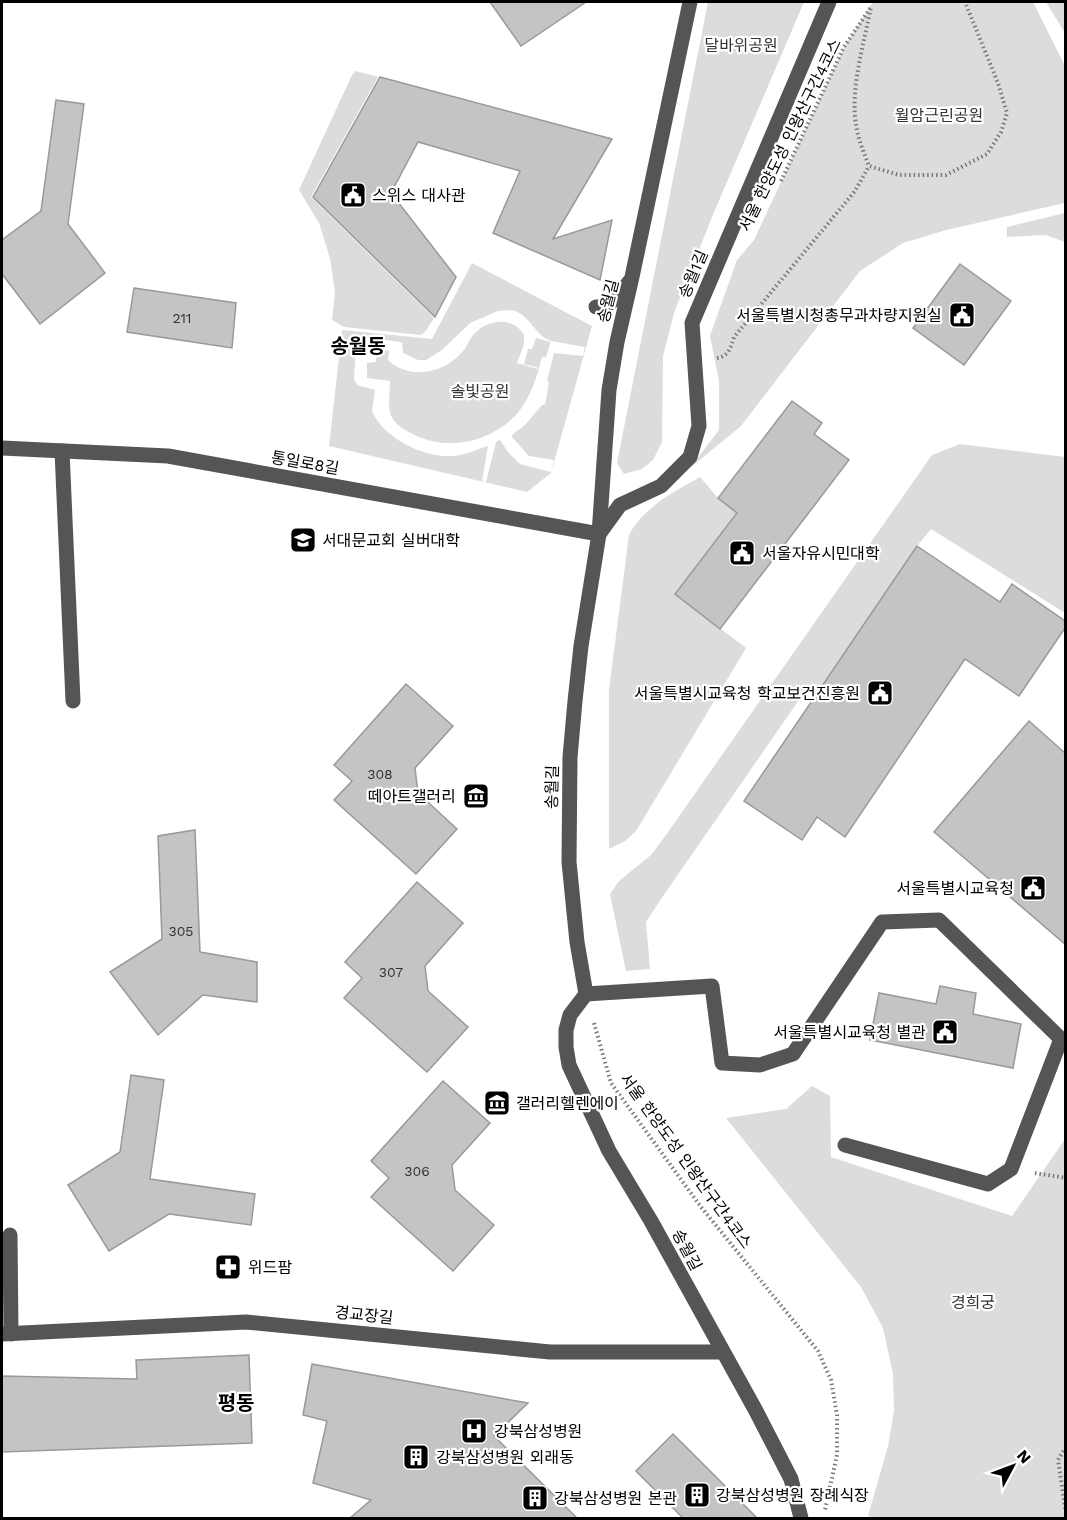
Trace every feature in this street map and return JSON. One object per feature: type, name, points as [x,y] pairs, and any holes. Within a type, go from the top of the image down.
[{"type":"street","name":"송월길","points":[[690,2],[617,342],[609,390],[599,534],[581,646],[570,757],[569,862],[577,942],[586,994],[570,1015],[566,1030],[566,1047],[569,1065],[609,1151],[651,1221],[756,1410],[791,1479],[801,1518]]},
{"type":"street","name":"송월1길","points":[[599,534],[620,505],[660,486],[690,457],[699,426],[692,323],[828,2]]},
{"type":"street","points":[[617,342],[615,326],[611,318],[596,307],[602,307],[613,301],[632,277]]},
{"type":"street","name":"통일로8길","points":[[2,448],[168,456],[599,534]]},
{"type":"street","points":[[62,451],[73,700]]},
{"type":"street","points":[[586,994],[712,986],[722,1063],[760,1065],[793,1054],[882,922],[939,920],[1061,1040],[1011,1168],[988,1184],[845,1145]]},
{"type":"street","points":[[6,1334],[10,1235]]},
{"type":"street","name":"경교장길","points":[[6,1334],[246,1322],[550,1352],[722,1352]]},
{"type":"path","points":[[871,7],[872,2]]},
{"type":"path","points":[[695,363],[723,357],[730,350],[734,337],[855,191],[868,166],[899,175],[946,175],[987,154],[1001,132],[1007,113],[998,83],[965,2]]},
{"type":"path","name":"서울 한양도성 인왕산구간4코스","points":[[868,166],[856,126],[855,109],[857,82],[871,7]]},
{"type":"path","name":"서울 한양도성 인왕산구간4코스","points":[[779,186],[844,47],[871,7]]},
{"type":"path","name":"서울 한양도성 인왕산구간4코스","points":[[586,994],[611,1083],[701,1207],[818,1351],[823,1361],[831,1380],[837,1415],[837,1455],[824,1518]]},
{"type":"path","points":[[1011,1168],[1065,1178]]},
{"type":"path","points":[[1065,1447],[1058,1460],[1065,1514]]},
{"type":"green space","name":"달바위공원","points":[[708,2],[804,2],[712,217],[674,313],[663,356],[662,442],[653,460],[642,469],[624,474],[617,463]]},
{"type":"green space","name":"월암근린공원","points":[[873,2],[1033,2],[1065,66],[1065,203],[946,230],[903,243],[860,271],[741,426],[690,468],[719,430],[719,381],[710,336],[737,260],[754,240],[844,47]]},
{"type":"green space","points":[[1046,2],[1065,2],[1065,33]]},
{"type":"green space","points":[[356,71],[378,77],[311,197],[434,318],[421,335],[344,327],[332,320],[335,292],[330,258],[319,223],[299,190],[352,75]]},
{"type":"green space","points":[[1065,213],[1065,242],[1046,235],[1007,237],[1007,227]]},
{"type":"green space","name":"솔빛공원","points":[[472,263],[592,326],[551,473],[527,492],[329,446],[342,330],[432,339]],"holes":[[[508,310],[515,311],[526,318],[550,342],[536,338],[532,349],[528,349],[524,364],[538,369],[517,363],[524,344],[524,335],[515,325],[495,322],[476,332],[456,359],[427,372],[406,371],[388,360],[389,351],[377,349],[376,346],[365,346],[366,337],[400,342],[403,353],[418,360],[426,360],[442,350],[470,323],[498,311]],[[551,341],[585,347],[583,356],[554,353],[547,381],[549,382],[545,405],[542,405],[525,425],[512,435],[529,456],[554,460],[551,472],[520,464],[500,440],[496,442],[486,482],[482,481],[488,446],[457,456],[441,456],[417,450],[395,438],[377,421],[372,411],[375,390],[357,385],[354,379],[356,346],[376,347],[376,362],[367,363],[367,378],[390,381],[389,409],[395,422],[406,431],[422,438],[436,442],[465,442],[492,433],[515,416],[529,396],[542,357],[546,357]]]},
{"type":"green space","points":[[960,444],[1065,457],[1065,613],[931,529],[819,690],[808,687],[646,922],[650,969],[626,971],[610,894],[619,881],[651,855],[666,835],[932,455]]},
{"type":"green space","points":[[700,477],[718,498],[737,513],[675,594],[746,648],[636,831],[625,841],[609,849],[609,690],[629,535],[651,508]]},
{"type":"green space","name":"경희궁","points":[[812,1086],[830,1096],[831,1157],[1012,1216],[1065,1139],[1065,1518],[874,1518],[868,1516],[888,1446],[894,1411],[893,1374],[883,1328],[861,1287],[726,1118],[786,1109]]},
{"type":"building","points":[[490,2],[586,2],[521,46]]},
{"type":"building","name":"스위스 대사관","points":[[380,77],[612,139],[553,239],[612,220],[600,280],[493,233],[520,171],[418,142],[391,193],[456,277],[435,317],[313,197]]},
{"type":"building","points":[[56,100],[84,104],[68,224],[105,273],[40,324],[2,274],[2,240],[41,211]]},
{"type":"building","name":"서울특별시청총무과차량지원실","points":[[960,264],[1011,301],[964,365],[913,328]]},
{"type":"building","points":[[134,288],[236,303],[232,348],[127,332]]},
{"type":"building","name":"서울자유시민대학","points":[[792,401],[822,423],[814,434],[849,460],[720,629],[675,594],[737,513],[718,498]]},
{"type":"building","name":"서울특별시교육청 학교보건진흥원","points":[[917,546],[1000,602],[1012,584],[1065,621],[1065,628],[1019,696],[965,659],[845,837],[817,817],[802,840],[744,801]]},
{"type":"building","points":[[406,684],[453,726],[415,768],[418,793],[457,829],[416,874],[334,800],[352,781],[334,765]]},
{"type":"building","name":"서울특별시교육청","points":[[1029,721],[1065,753],[1065,944],[934,832]]},
{"type":"building","points":[[195,830],[200,952],[257,962],[257,1002],[203,995],[158,1035],[110,972],[162,939],[158,836]]},
{"type":"building","points":[[417,882],[463,923],[425,966],[428,991],[468,1027],[427,1072],[344,998],[362,978],[345,962]]},
{"type":"building","name":"서울특별시교육청 별관","points":[[940,986],[976,993],[973,1014],[1021,1024],[1013,1068],[870,1040],[879,993],[936,1004]]},
{"type":"building","points":[[131,1075],[164,1080],[150,1179],[255,1194],[251,1225],[169,1214],[109,1251],[68,1185],[120,1152]]},
{"type":"building","points":[[443,1081],[490,1123],[452,1165],[455,1190],[494,1225],[453,1271],[371,1197],[389,1178],[371,1161]]},
{"type":"building","points":[[249,1355],[252,1443],[2,1452],[2,1376],[137,1379],[136,1360]]},
{"type":"building","name":"강북삼성병원 외래동","points":[[312,1364],[528,1403],[494,1436],[577,1518],[350,1518],[371,1500],[313,1483],[327,1421],[303,1415]]},
{"type":"building","name":"강북삼성병원 장례식장","points":[[673,1434],[757,1518],[683,1518],[636,1471]]},
{"type":"place","name":"스위스 대사관","points":[[353,195]]},
{"type":"place","name":"서울특별시청총무과차량지원실","points":[[962,315]]},
{"type":"place","name":"서대문교회 실버대학","points":[[303,540]]},
{"type":"place","name":"서울자유시민대학","points":[[742,553]]},
{"type":"place","name":"서울특별시교육청 학교보건진흥원","points":[[880,693]]},
{"type":"place","name":"떼아트갤러리","points":[[476,796]]},
{"type":"place","name":"서울특별시교육청","points":[[1033,888]]},
{"type":"place","name":"서울특별시교육청 별관","points":[[945,1032]]},
{"type":"place","name":"갤러리헬렌에이","points":[[497,1103]]},
{"type":"place","name":"위드팜","points":[[228,1267]]},
{"type":"place","name":"강북삼성병원","points":[[474,1431]]},
{"type":"place","name":"강북삼성병원 외래동","points":[[416,1457]]},
{"type":"place","name":"강북삼성병원 장례식장","points":[[697,1495]]},
{"type":"place","name":"강북삼성병원 본관","points":[[535,1498]]},
{"type":"district","name":"송월동","points":[[358,346]]},
{"type":"district","name":"평동","points":[[236,1403]]}]
